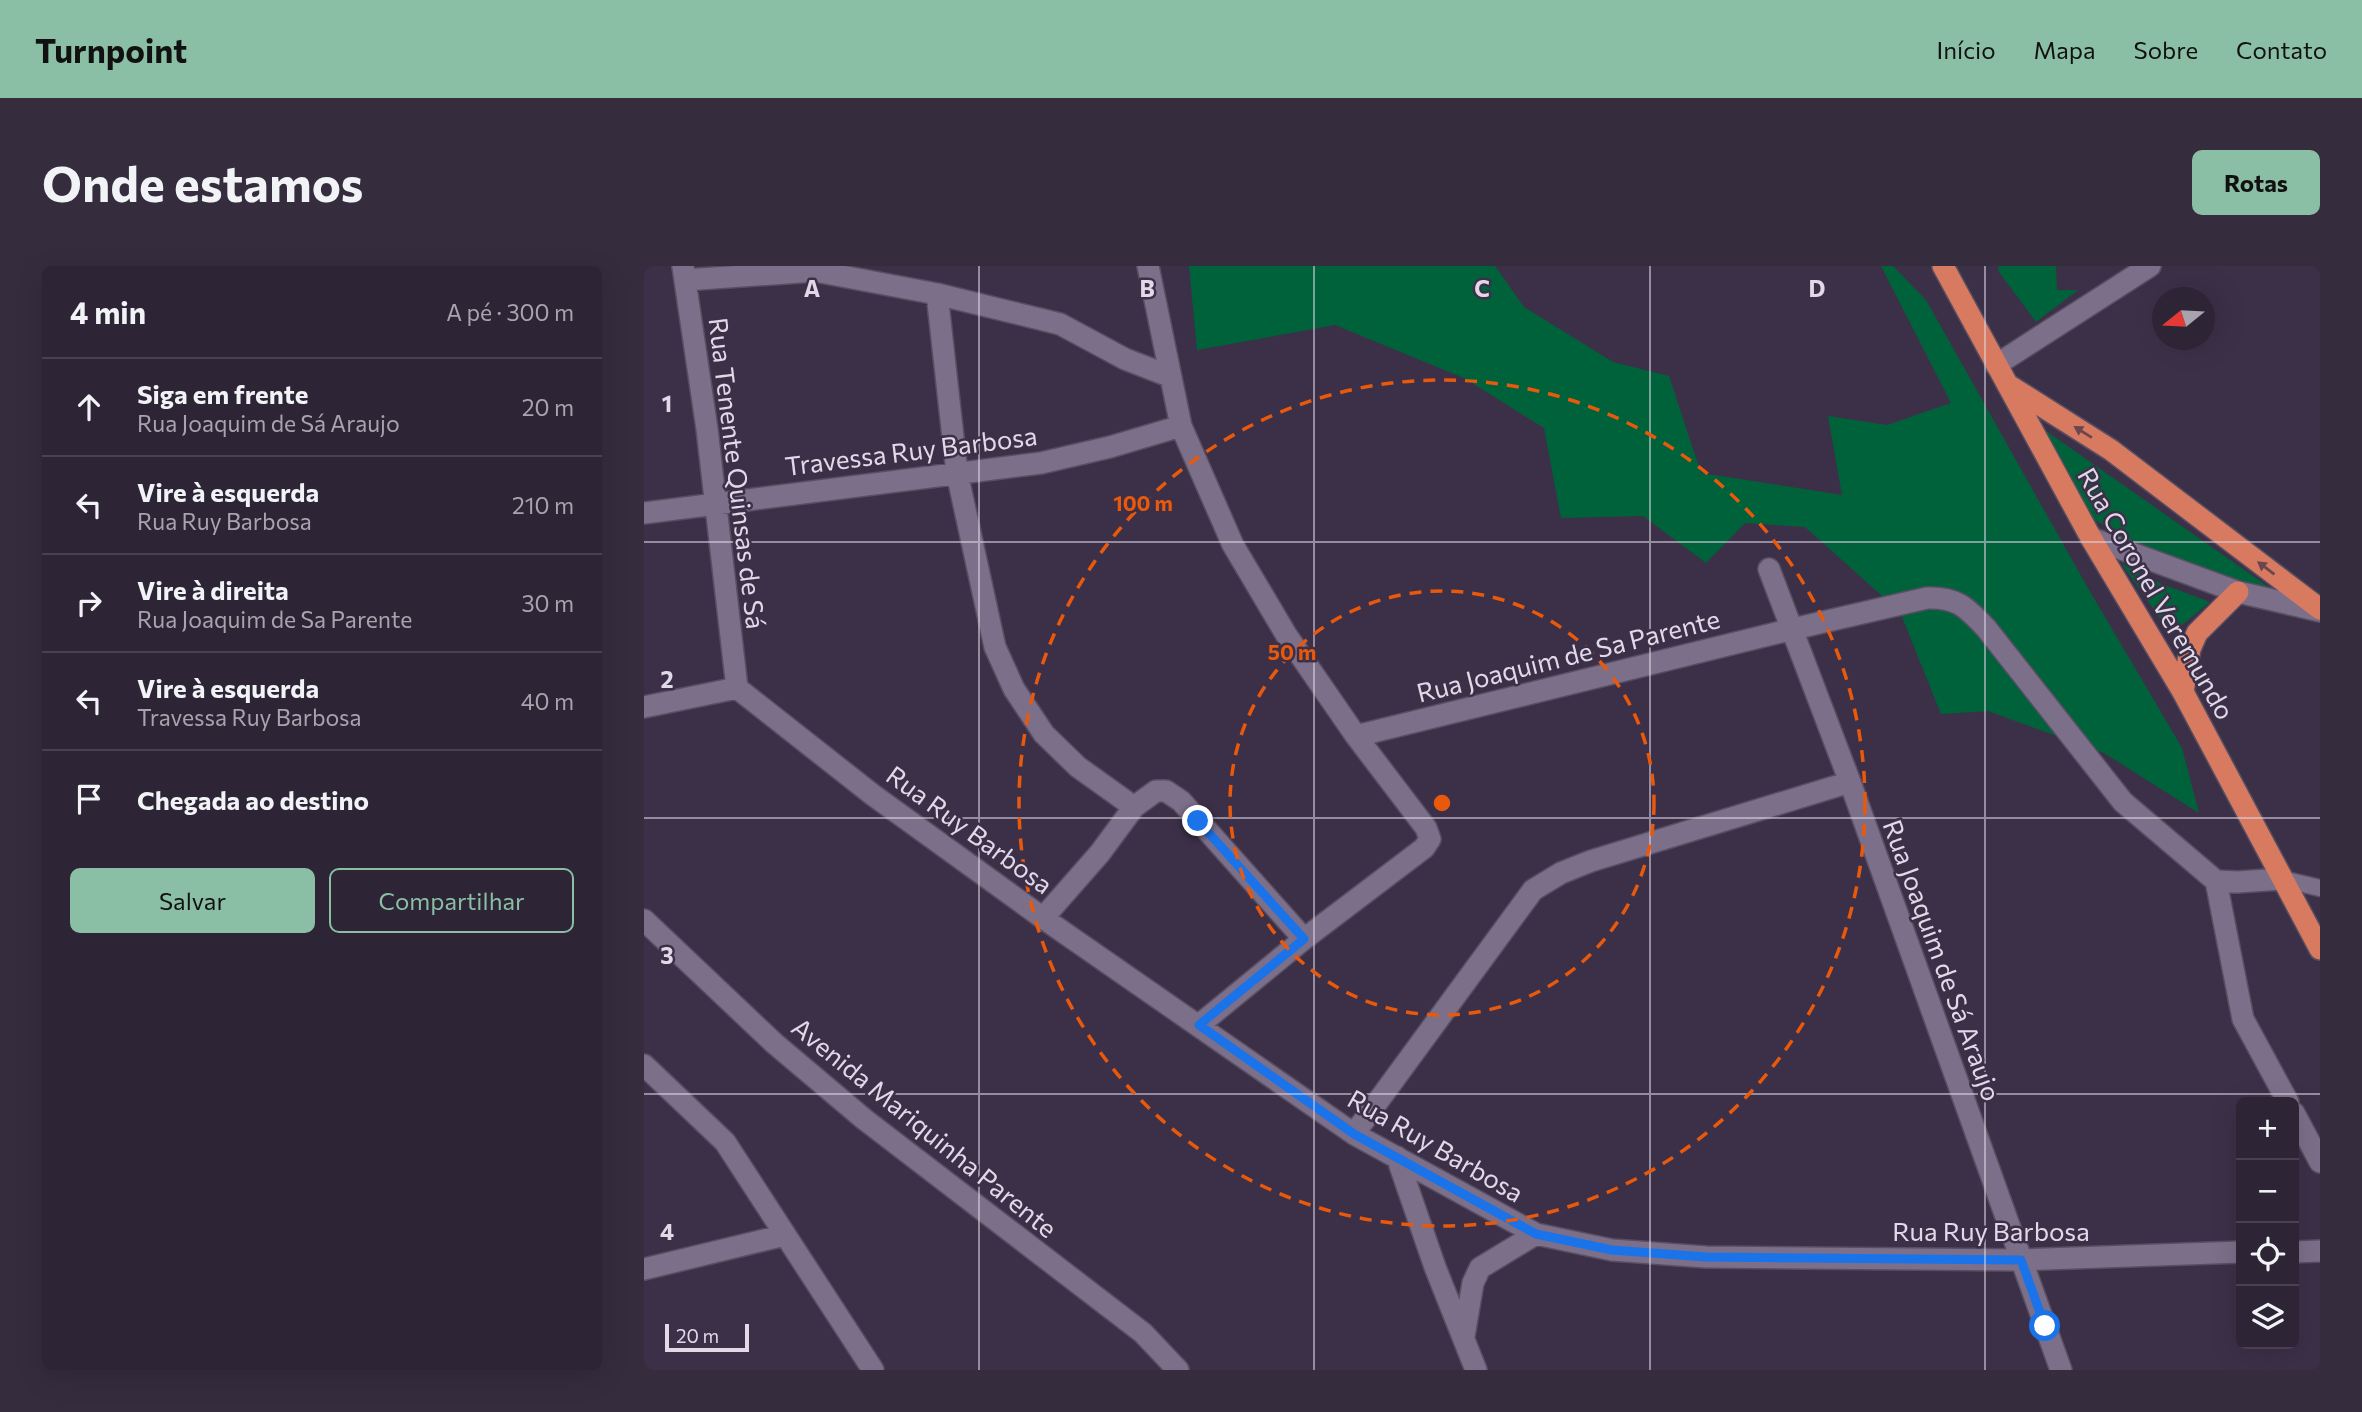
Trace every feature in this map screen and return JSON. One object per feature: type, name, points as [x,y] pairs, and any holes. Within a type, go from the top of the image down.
[{"type":"highway","name":"Rua Coronel Veremundo","points":[[1943,266],[2091,538],[2183,692],[2320,949]]},
{"type":"highway","points":[[2008,385],[2111,450],[2320,610]]},
{"type":"highway","points":[[2183,692],[2190,649],[2197,633],[2238,592]]},
{"type":"street","points":[[1148,266],[1181,426],[1233,545],[1286,636],[1356,736],[1426,828],[1430,839],[1424,848],[1304,939],[1199,1025]]},
{"type":"street","points":[[1996,365],[2150,266]]},
{"type":"street","points":[[684,273],[815,271],[937,294],[1060,324],[1125,359],[1170,376]]},
{"type":"street","name":"Rua Tenente Quinsas de Sá","points":[[684,273],[737,688]]},
{"type":"street","points":[[937,294],[957,472],[995,647],[1014,689],[1044,734],[1078,767],[1134,807]]},
{"type":"street","name":"Travessa Ruy Barbosa","points":[[644,513],[1041,463],[1110,447],[1181,426]]},
{"type":"street","points":[[2091,538],[2238,592],[2320,610]]},
{"type":"street","name":"Rua Joaquim de Sá Araujo","points":[[1769,569],[1850,782],[2061,1370]]},
{"type":"street","name":"Rua Joaquim de Sa Parente","points":[[1356,736],[1793,629],[1927,598],[1947,597],[1969,610],[2123,802],[2216,881]]},
{"type":"street","points":[[644,706],[737,688]]},
{"type":"street","name":"Rua Ruy Barbosa","points":[[737,688],[873,794],[1043,918],[1354,1134],[1536,1234],[1612,1250],[1706,1257],[2021,1260],[2236,1252]]},
{"type":"street","points":[[1354,1134],[1533,890],[1561,873],[1591,860],[1850,782]]},
{"type":"street","points":[[1043,918],[1100,853],[1134,807],[1156,790],[1166,791],[1181,801],[1304,939]]},
{"type":"street","points":[[2283,879],[2216,881],[2243,1019],[2285,1097]]},
{"type":"street","name":"Avenida Mariquinha Parente","points":[[644,920],[774,1042],[863,1118],[1143,1333],[1178,1370]]},
{"type":"street","points":[[644,1065],[725,1142],[873,1370]]},
{"type":"street","points":[[2299,1122],[2320,1162]]},
{"type":"street","points":[[1397,1157],[1435,1267],[1476,1370]]},
{"type":"street","points":[[1464,1336],[1474,1283],[1480,1268],[1536,1234]]},
{"type":"street","points":[[644,1269],[785,1235]]},
{"type":"street","points":[[2299,1252],[2320,1251]]},
{"type":"lane","points":[[2283,879],[2320,888]]},
{"type":"green space","points":[[1189,266],[1495,266],[1524,307],[1613,362],[1669,376],[1701,473],[1842,495],[1828,416],[1887,425],[1951,403],[1881,266],[1893,266],[1926,300],[2085,583],[2182,748],[2199,813],[2104,753],[1988,711],[1941,714],[1900,612],[1805,527],[1745,523],[1706,563],[1643,516],[1561,518],[1544,428],[1464,378],[1335,325],[1197,350]]},
{"type":"green space","points":[[1998,266],[2056,266],[2057,290],[2078,290],[2036,322],[1999,272]]},
{"type":"green space","points":[[2042,428],[2290,602],[2171,566],[2093,519]]},
{"type":"green space","points":[[2121,563],[2162,584],[2210,602],[2171,634]]},
{"type":"route","points":[[1198,821],[1304,939],[1199,1025],[1354,1134],[1536,1234],[1612,1250],[1706,1257],[2021,1260],[2045,1326]]}]
